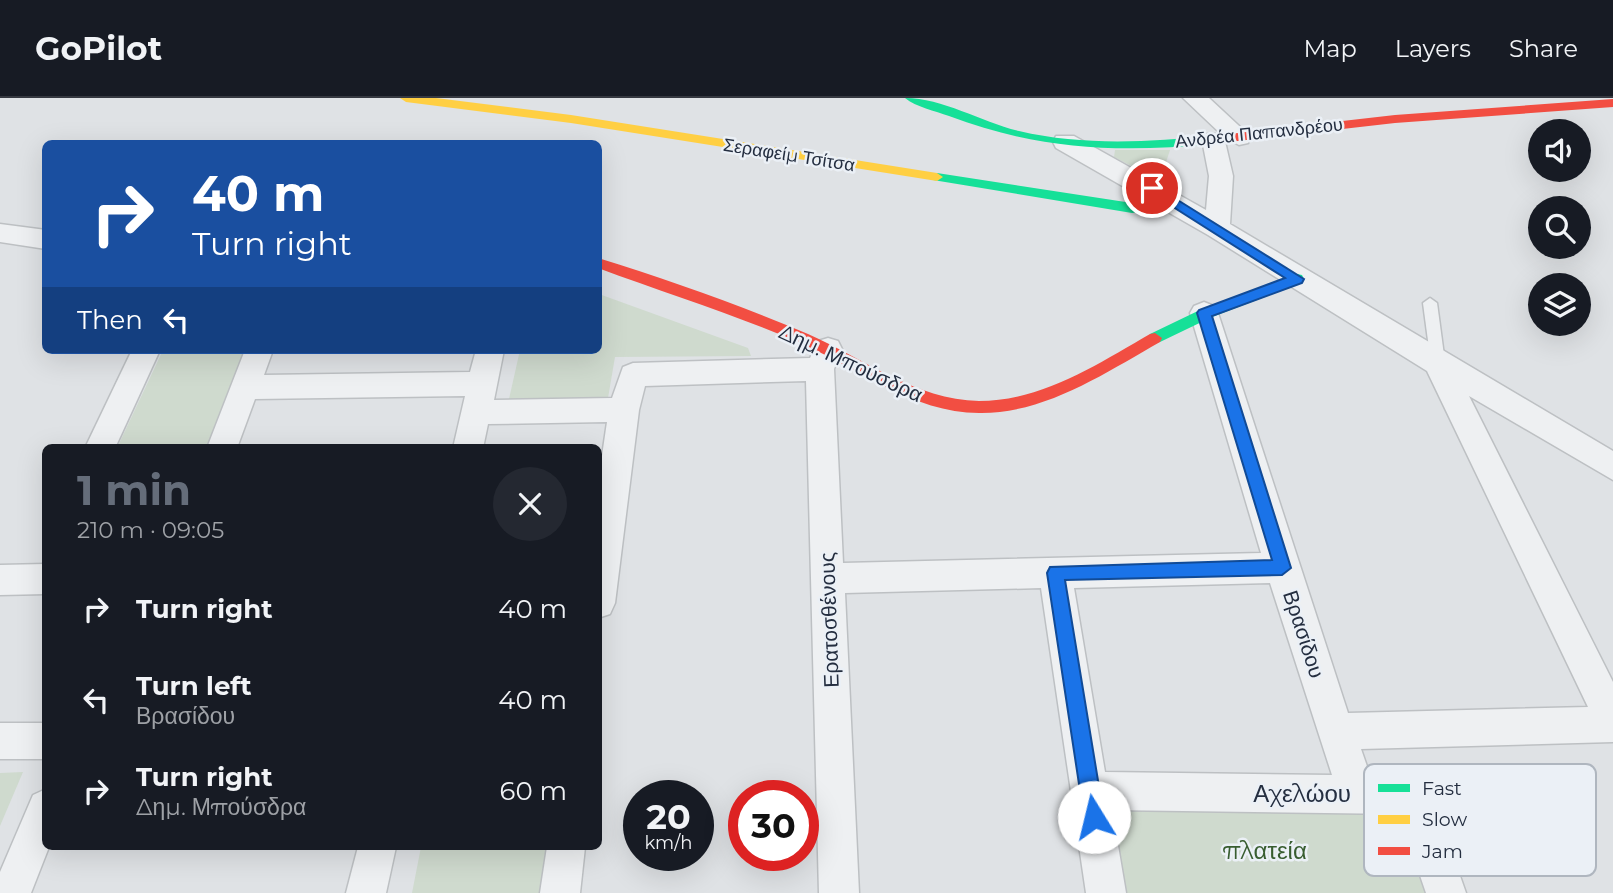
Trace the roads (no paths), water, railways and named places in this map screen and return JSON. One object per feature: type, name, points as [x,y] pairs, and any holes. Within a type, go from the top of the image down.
[{"type":"street","name":"Σεραφείμ Τσίτσα","points":[[406,98],[571,119],[1118,206],[1156,207],[1168,198]]},
{"type":"street","name":"Ανδρέα Παπανδρέου","points":[[911,98],[1014,134],[1065,142],[1153,144],[1366,122],[1613,103]]},
{"type":"street","points":[[1195,98],[1227,138],[1217,228]]},
{"type":"street","points":[[1065,142],[1088,158],[1168,198],[1297,279],[1613,467]]},
{"type":"street","points":[[3,240],[42,240]]},
{"type":"street","name":"Δημ. Μπούσδρα","points":[[602,265],[824,359],[926,399],[958,407],[995,406],[1053,390],[1204,313],[1297,279]]},
{"type":"street","name":"Βρασίδου","points":[[1204,313],[1282,568],[1357,793]]},
{"type":"street","points":[[102,444],[144,354]]},
{"type":"street","points":[[224,444],[257,354]]},
{"type":"street","points":[[469,444],[489,354]]},
{"type":"street","points":[[602,573],[624,410],[632,375],[824,359]]},
{"type":"street","name":"Ερατοσθένους","points":[[824,359],[828,578],[839,893]]},
{"type":"street","points":[[1336,731],[1613,722],[1438,363]]},
{"type":"street","points":[[245,387],[479,398],[624,410]]},
{"type":"street","points":[[828,578],[1282,568]]},
{"type":"street","points":[[0,580],[42,573]]},
{"type":"street","points":[[1055,573],[1106,893]]},
{"type":"street","points":[[0,741],[42,741]]},
{"type":"street","name":"Αχελώου","points":[[1090,792],[1364,793]]},
{"type":"street","points":[[11,893],[42,818]]},
{"type":"street","points":[[366,893],[376,850]]},
{"type":"street","points":[[560,893],[566,850]]},
{"type":"street","name":"Αχελώου","points":[[1440,876],[1446,893]]},
{"type":"lane","points":[[1430,303],[1438,363]]},
{"type":"park label","name":"πλατεία","points":[[1265,850]]}]
